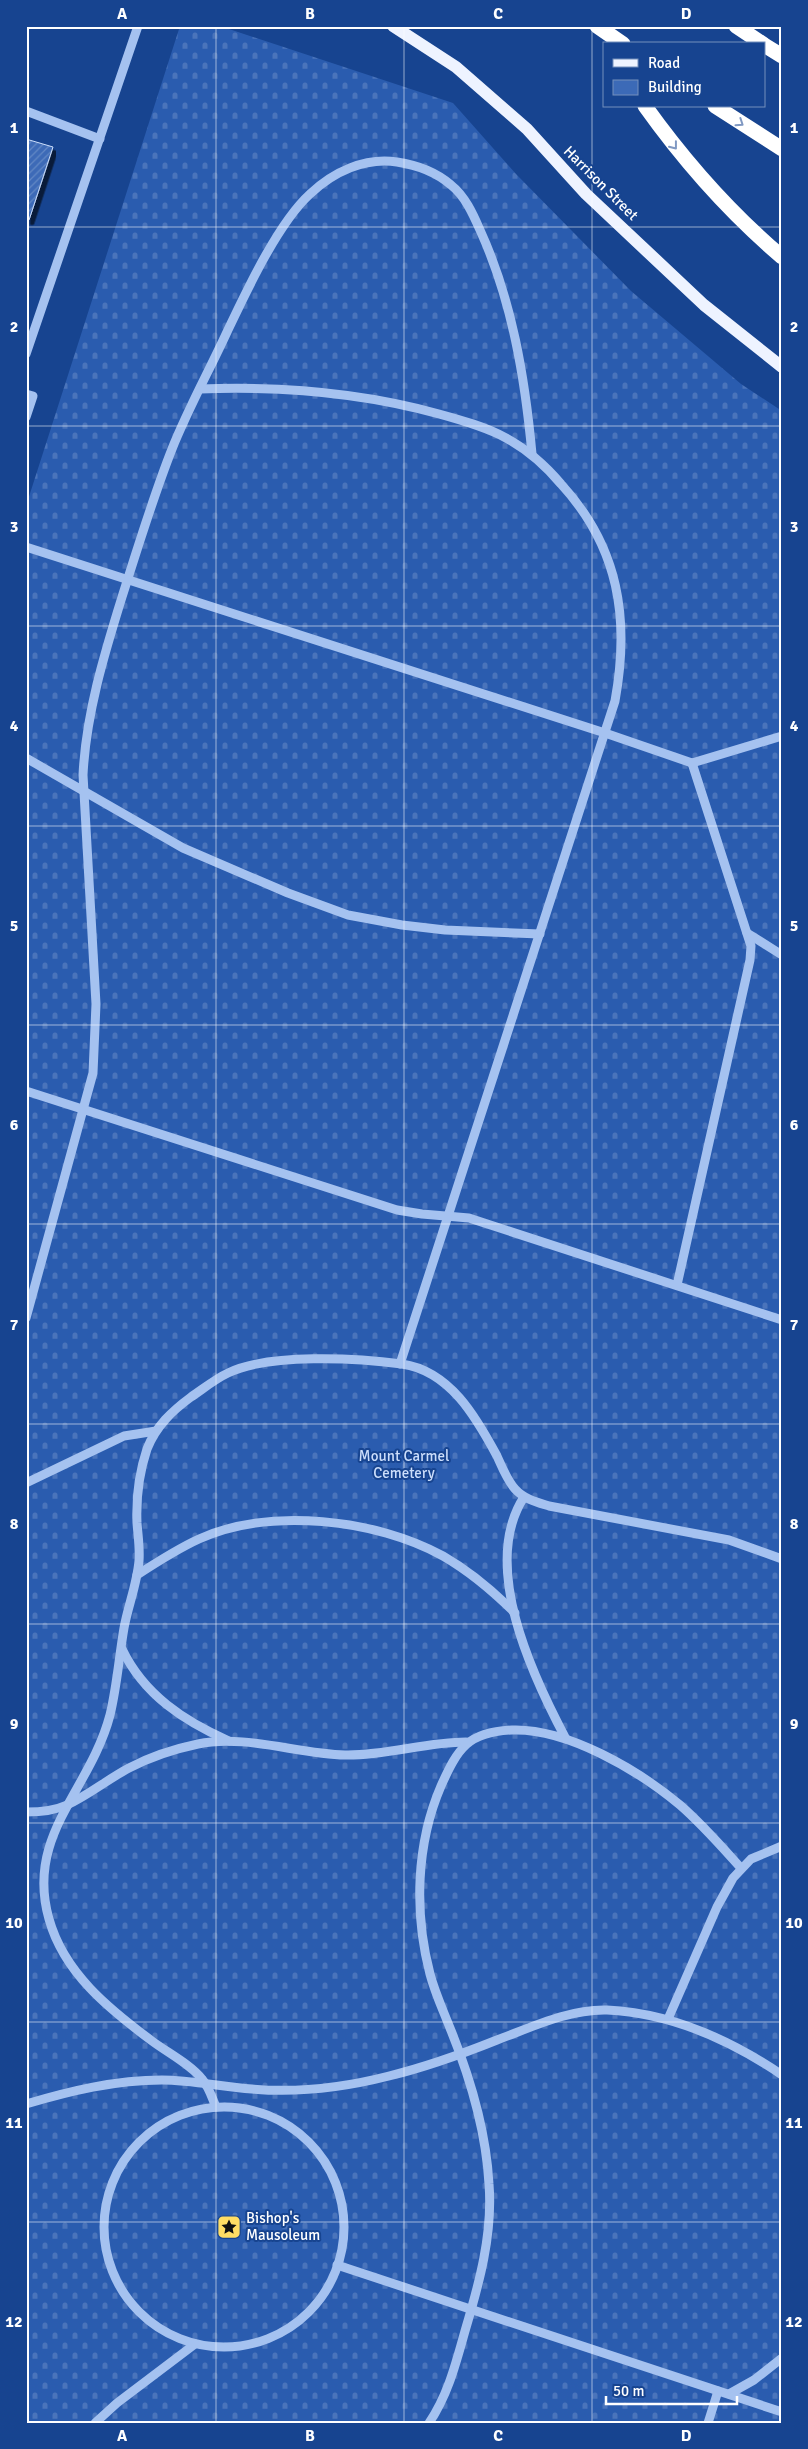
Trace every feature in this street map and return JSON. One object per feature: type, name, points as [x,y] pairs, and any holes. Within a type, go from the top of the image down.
[{"type":"highway","points":[[596,26],[605,42]]},
{"type":"highway","points":[[596,26],[620,42]]},
{"type":"highway","points":[[736,26],[760,42]]},
{"type":"highway","points":[[766,46],[782,56]]},
{"type":"highway","points":[[646,108],[675,147],[710,189],[745,225],[782,257]]},
{"type":"highway","points":[[718,108],[782,151]]},
{"type":"main road","name":"Harrison Street","points":[[393,26],[456,68],[527,128],[586,194],[704,305],[782,367]]},
{"type":"lane","points":[[26,354],[138,26]]},
{"type":"lane","points":[[26,111],[100,139]]},
{"type":"lane","points":[[26,1318],[85,1110],[93,1073],[96,1041],[84,792],[84,753],[104,657],[128,579],[173,447],[242,299],[275,241],[308,195],[325,181],[357,165],[372,161],[389,161],[424,168],[453,186],[465,201],[487,246],[510,316],[520,357],[532,454]]},
{"type":"lane","points":[[200,389],[291,389],[334,393],[408,405],[453,418],[505,437],[532,454],[572,496],[586,514],[611,564],[622,620],[622,650],[615,701],[400,1364]]},
{"type":"lane","points":[[26,394],[32,396],[26,417]]},
{"type":"lane","points":[[26,547],[605,733],[692,763],[782,736]]},
{"type":"lane","points":[[26,758],[183,848],[279,890],[348,915],[402,925],[445,930],[540,934]]},
{"type":"lane","points":[[677,1285],[750,960],[751,946],[692,763]]},
{"type":"lane","points":[[747,933],[782,955]]},
{"type":"lane","points":[[26,1091],[397,1210],[468,1218],[782,1320]]},
{"type":"lane","points":[[216,2107],[206,2084],[191,2069],[109,2007],[75,1971],[57,1942],[45,1904],[43,1872],[52,1835],[89,1768],[108,1720],[124,1629],[136,1576],[139,1547],[138,1485],[148,1449],[156,1431],[167,1417],[199,1391],[227,1373],[243,1367],[300,1359],[400,1364],[430,1373],[455,1392],[483,1431],[510,1481],[524,1497],[549,1506],[730,1540],[782,1559]]},
{"type":"lane","points":[[26,1483],[124,1436],[156,1431]]},
{"type":"lane","points":[[524,1497],[512,1521],[507,1552],[509,1592],[531,1662],[566,1739]]},
{"type":"lane","points":[[136,1576],[181,1548],[220,1532],[282,1522],[347,1525],[403,1538],[443,1556],[482,1583],[515,1613]]},
{"type":"lane","points":[[122,1649],[129,1664],[144,1685],[159,1699],[200,1728],[230,1741]]},
{"type":"lane","points":[[26,1812],[44,1811],[68,1805],[108,1780],[154,1757],[199,1744],[230,1741],[344,1755],[367,1755],[442,1743],[466,1742],[483,1734],[517,1730],[550,1734],[566,1739],[600,1754],[653,1785],[698,1821],[741,1868]]},
{"type":"lane","points":[[429,2423],[437,2411],[450,2383],[471,2309],[488,2228],[489,2184],[477,2109],[430,1973],[423,1934],[420,1884],[422,1857],[430,1815],[452,1762],[466,1742]]},
{"type":"lane","points":[[668,2019],[726,1890],[741,1868],[751,1860],[782,1846]]},
{"type":"lane","points":[[26,2104],[78,2090],[134,2081],[163,2080],[254,2090],[290,2090],[337,2085],[387,2076],[459,2055],[549,2021],[586,2011],[624,2012],[668,2019],[720,2038],[782,2075]]},
{"type":"lane","points":[[216,2107],[248,2110],[276,2119],[291,2127],[315,2149],[332,2174],[343,2210],[342,2246],[338,2265],[327,2288],[316,2304],[304,2316],[276,2336],[229,2348],[194,2344],[179,2339],[150,2322],[128,2300],[116,2279],[107,2256],[104,2220],[112,2184],[119,2169],[140,2142],[168,2121],[198,2110],[216,2107]]},
{"type":"lane","points":[[338,2265],[782,2412]]},
{"type":"lane","points":[[95,2423],[117,2403],[194,2344]]},
{"type":"lane","points":[[729,2394],[754,2380],[782,2358]]},
{"type":"lane","points":[[708,2423],[718,2391]]},
{"type":"green space","name":"Mount Carmel Cemetery","points":[[180,26],[220,26],[453,103],[516,174],[631,291],[741,384],[782,411],[782,2423],[26,2423],[26,506]]},
{"type":"building","points":[[26,139],[53,147],[29,220],[26,220]]},
{"type":"place","name":"Bishop's Mausoleum","points":[[229,2227]]}]
